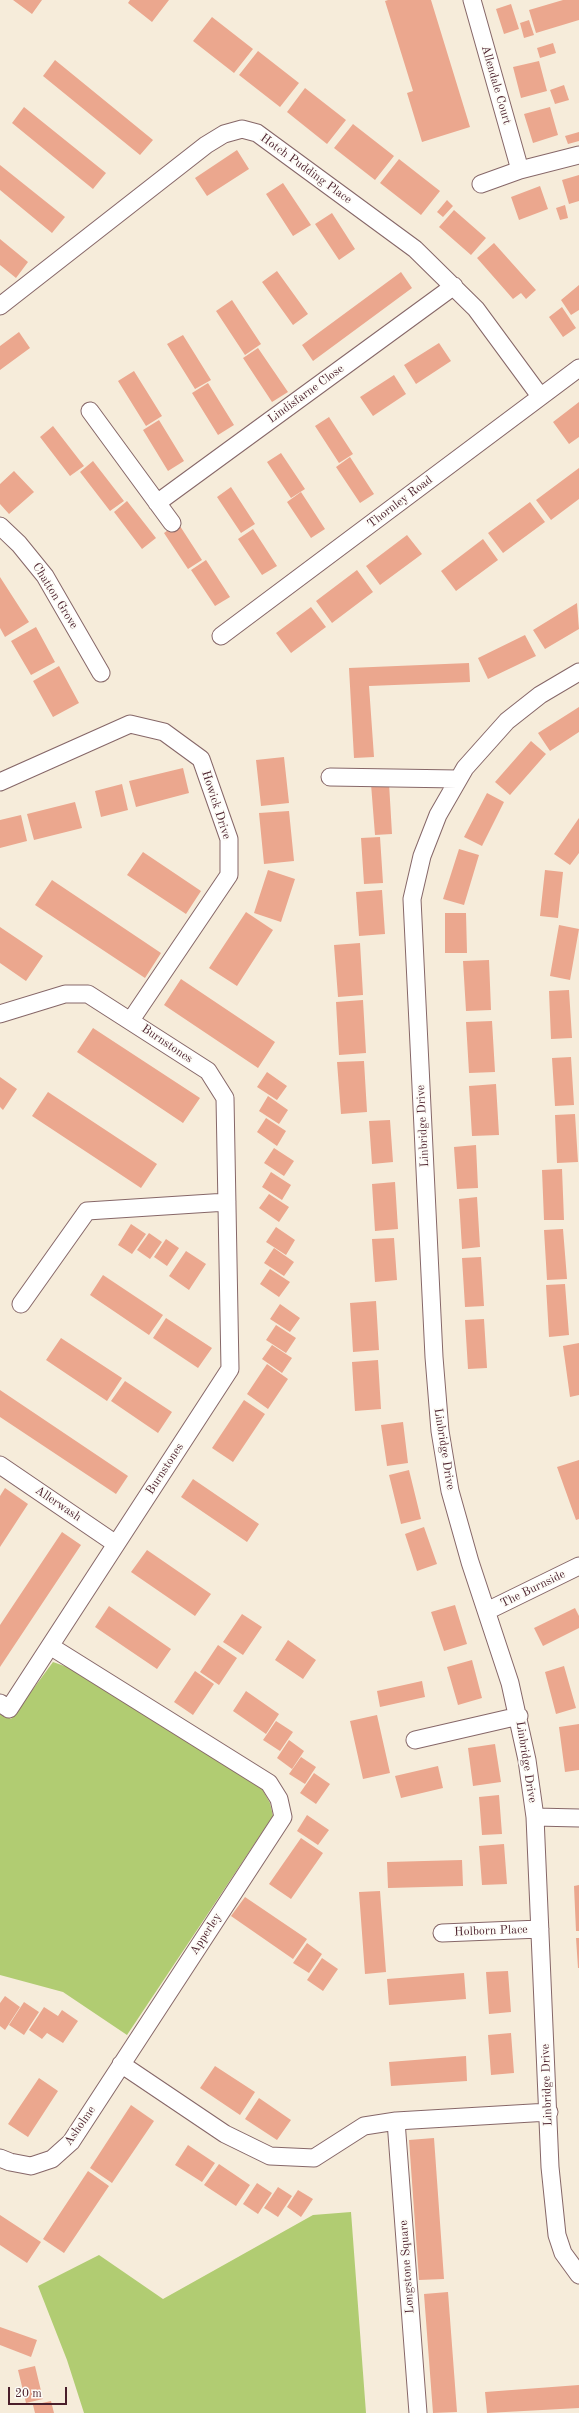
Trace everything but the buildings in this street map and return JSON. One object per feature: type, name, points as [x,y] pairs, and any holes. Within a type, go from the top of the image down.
[{"type":"street","name":"Allendale Court","points":[[472,0],[520,170]]},
{"type":"street","name":"Hotch Pudding Place","points":[[0,306],[206,145],[224,134],[242,129],[257,133],[407,243],[454,286],[476,309],[540,396]]},
{"type":"street","points":[[481,184],[520,170],[579,155]]},
{"type":"street","name":"Lindisfarne Close","points":[[157,503],[454,286]]},
{"type":"street","name":"Thornley Road","points":[[221,636],[579,368]]},
{"type":"street","points":[[90,411],[172,523]]},
{"type":"street","name":"Chatton Grove","points":[[0,526],[19,544],[45,576],[101,674]]},
{"type":"street","name":"Linbridge Drive","points":[[579,672],[540,695],[507,721],[465,768],[457,779],[438,815],[422,856],[412,899],[434,1357],[440,1431],[450,1491],[519,1716],[535,1817],[549,2112],[550,2167],[557,2234],[564,2253],[579,2275]]},
{"type":"street","name":"Howick Drive","points":[[0,782],[130,724],[164,732],[201,759],[229,839],[229,875],[131,1020]]},
{"type":"street","points":[[330,777],[457,779]]},
{"type":"street","name":"Burnstones","points":[[0,1014],[65,994],[88,994],[131,1020],[208,1072],[225,1098],[230,1369],[50,1646],[4,1706]]},
{"type":"street","points":[[20,1304],[87,1211],[227,1202]]},
{"type":"street","name":"Allerwash","points":[[0,1465],[116,1544]]},
{"type":"street","name":"The Burnside","points":[[487,1611],[579,1566]]},
{"type":"street","name":"Apperley","points":[[50,1646],[269,1784],[279,1799],[283,1817],[121,2064]]},
{"type":"street","points":[[415,1740],[519,1716]]},
{"type":"street","points":[[535,1817],[579,1818]]},
{"type":"street","name":"Holborn Place","points":[[442,1933],[540,1929]]},
{"type":"street","points":[[121,2064],[225,2134],[270,2156],[314,2158],[364,2126],[396,2121],[549,2112]]},
{"type":"street","name":"Asholme","points":[[0,2158],[10,2162],[31,2166],[52,2159],[71,2142],[121,2064]]},
{"type":"street","name":"Longstone Square","points":[[396,2121],[418,2413]]},
{"type":"green space","points":[[53,1662],[70,1668],[261,1787],[270,1803],[273,1816],[127,2035],[63,1992],[0,1975],[0,1712],[11,1719]]},
{"type":"green space","points":[[351,2212],[366,2413],[84,2413],[67,2360],[38,2286],[99,2255],[163,2299],[313,2215]]}]
